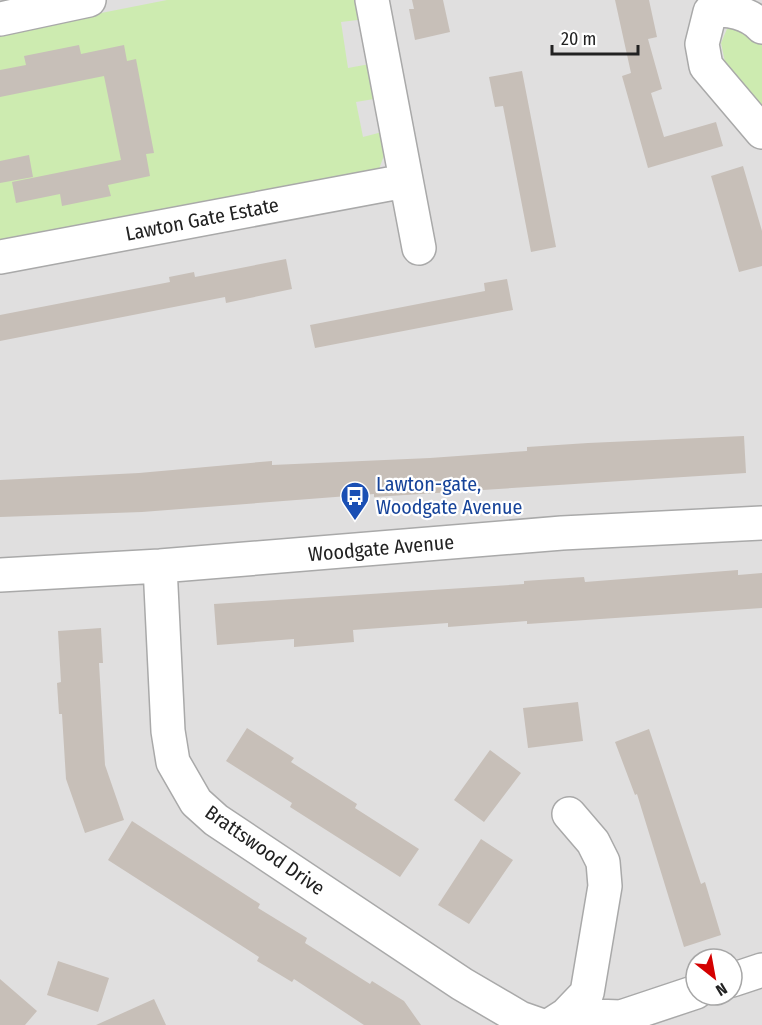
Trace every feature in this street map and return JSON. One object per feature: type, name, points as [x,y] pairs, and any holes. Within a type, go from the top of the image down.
[{"type":"street","points":[[0,19],[89,0]]},
{"type":"street","points":[[372,0],[419,248]]},
{"type":"street","points":[[762,27],[756,20],[741,14],[709,6],[702,45],[706,66],[762,132]]},
{"type":"street","name":"Lawton Gate Estate","points":[[0,257],[405,181]]},
{"type":"street","name":"Woodgate Avenue","points":[[0,575],[160,566],[562,533],[762,524]]},
{"type":"street","name":"Brattswood Drive","points":[[160,566],[168,731],[173,762],[196,802],[216,820],[462,984],[520,1018],[552,1022],[621,1017],[684,996]]},
{"type":"street","points":[[552,1022],[587,993],[605,886],[603,862],[593,842],[569,814]]},
{"type":"street","points":[[744,976],[762,970]]},
{"type":"shaded area","points":[[0,0],[762,0],[762,1025],[0,1025]]},
{"type":"green space","points":[[167,0],[360,0],[366,19],[341,22],[348,68],[375,63],[380,98],[356,102],[363,137],[386,131],[386,150],[379,169],[0,250],[0,33]]},
{"type":"green space","points":[[737,27],[762,44],[762,108],[725,62],[721,43],[727,29]]},
{"type":"building","points":[[412,0],[443,0],[450,32],[415,40],[409,9],[414,9]]},
{"type":"building","points":[[615,0],[649,0],[657,37],[648,39],[662,89],[651,93],[664,137],[716,122],[723,146],[648,168],[622,76],[631,73]]},
{"type":"building","points":[[79,45],[81,54],[124,45],[127,61],[136,59],[154,153],[146,154],[150,176],[108,185],[111,196],[62,206],[60,194],[16,203],[12,182],[121,160],[104,76],[0,97],[0,70],[26,65],[24,56]]},
{"type":"building","points":[[522,71],[556,247],[531,252],[503,106],[495,107],[489,77]]},
{"type":"building","points":[[29,155],[33,177],[0,183],[0,161]]},
{"type":"building","points":[[743,166],[762,231],[762,266],[739,272],[711,176]]},
{"type":"building","points":[[286,259],[292,289],[226,303],[225,297],[0,341],[0,315],[170,282],[169,277],[194,272],[195,277]]},
{"type":"building","points":[[507,279],[513,310],[315,348],[310,325],[485,291],[484,283]]},
{"type":"building","points":[[744,436],[746,473],[374,497],[374,494],[142,512],[0,517],[0,480],[139,473],[272,461],[272,465],[430,458],[527,451],[527,447]]},
{"type":"building","points":[[738,570],[738,575],[762,573],[762,608],[527,624],[527,621],[448,627],[448,623],[353,630],[354,642],[294,647],[294,639],[217,645],[214,604],[524,584],[524,581],[584,577],[585,582]]},
{"type":"building","points":[[101,628],[103,663],[99,663],[105,765],[124,820],[85,833],[66,779],[62,714],[59,714],[57,683],[61,682],[58,631]]},
{"type":"building","points":[[578,702],[583,741],[528,748],[523,708]]},
{"type":"building","points":[[247,728],[294,758],[291,762],[357,804],[355,808],[419,849],[400,877],[290,807],[292,803],[226,761]]},
{"type":"building","points":[[649,729],[701,884],[705,882],[721,935],[684,947],[637,794],[635,795],[615,742]]},
{"type":"building","points":[[490,750],[521,773],[484,822],[454,800]]},
{"type":"building","points":[[132,821],[260,904],[258,908],[307,938],[305,943],[370,984],[372,981],[404,1001],[421,1025],[364,1025],[294,979],[292,982],[257,961],[259,957],[108,860]]},
{"type":"building","points":[[481,839],[513,860],[469,924],[438,905]]},
{"type":"building","points":[[58,961],[109,978],[98,1012],[47,995]]},
{"type":"building","points":[[0,979],[37,1011],[25,1025],[0,1025]]},
{"type":"building","points":[[154,999],[166,1025],[96,1025]]},
{"type":"place","name":"Lawton-gate, Woodgate Avenue","points":[[355,522]]}]
